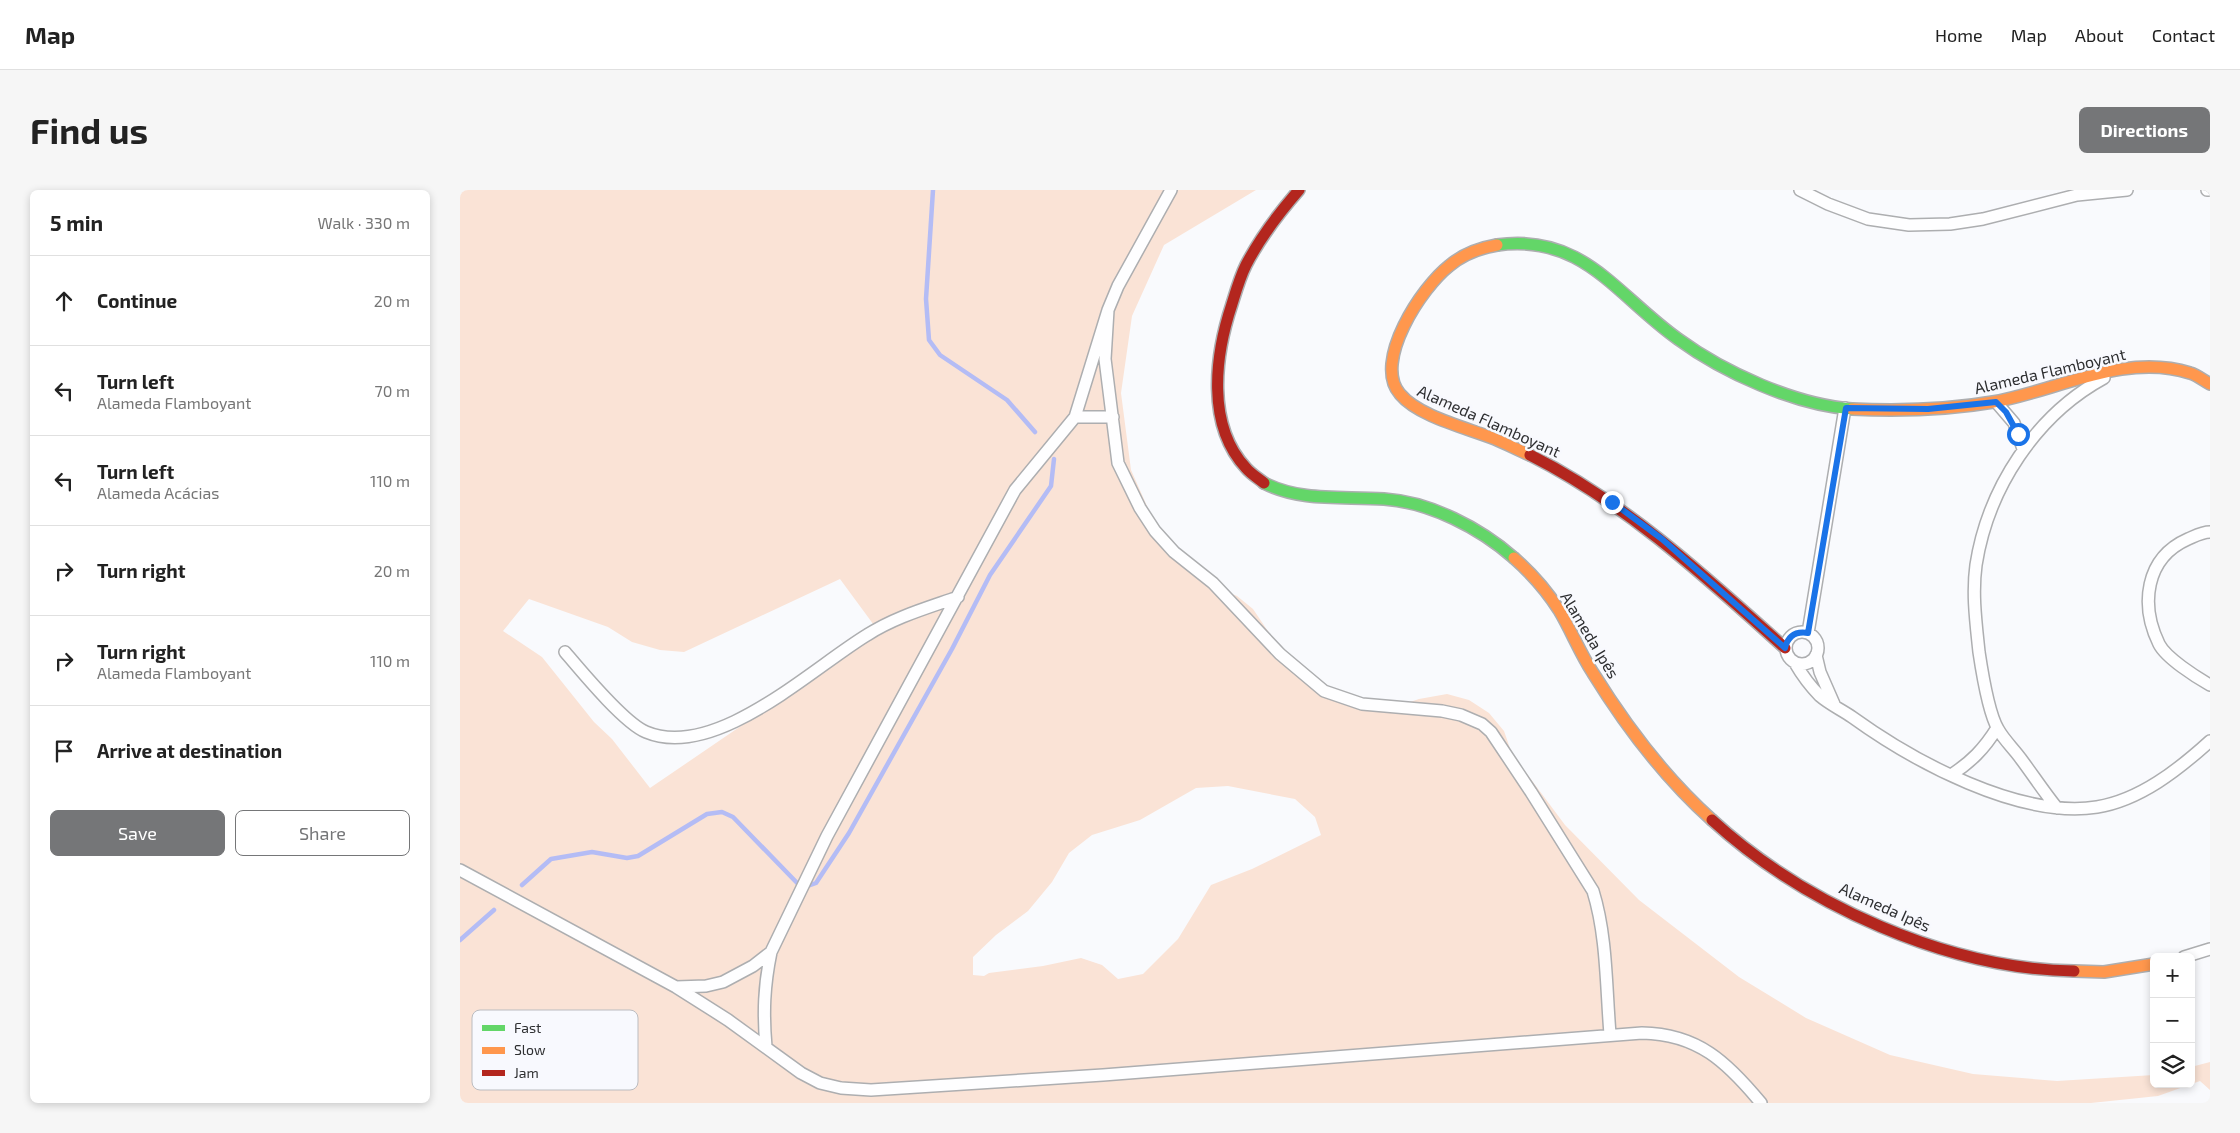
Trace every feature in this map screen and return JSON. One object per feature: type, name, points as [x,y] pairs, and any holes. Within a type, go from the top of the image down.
[{"type":"street","points":[[766,1047],[763,1004],[771,952],[831,828],[1015,490],[1075,417],[1108,310],[1118,286],[1171,190]]},
{"type":"street","name":"Alameda Ipês","points":[[1299,190],[1283,210],[1246,265],[1224,328],[1217,379],[1220,412],[1230,443],[1247,472],[1271,489],[1296,497],[1368,497],[1410,503],[1446,517],[1491,540],[1534,578],[1557,608],[1587,663],[1640,743],[1697,806],[1745,848],[1808,890],[1880,925],[1930,944],[1987,961],[2033,970],[2091,972],[2150,965]]},
{"type":"street","points":[[1800,190],[1828,204],[1868,219],[1909,225],[1950,224],[1983,219],[2077,195],[2127,190]]},
{"type":"street","name":"Alameda Flamboyant","points":[[1785,648],[1662,539],[1612,502],[1550,464],[1504,442],[1439,418],[1402,398],[1394,387],[1392,370],[1394,350],[1408,318],[1424,294],[1449,265],[1480,248],[1512,242],[1542,245],[1570,253],[1599,272],[1669,334],[1711,361],[1773,388],[1846,408],[1928,409],[1996,402],[2117,371],[2159,367],[2190,373],[2210,384]]},
{"type":"street","points":[[1108,310],[1105,359],[1118,463],[1140,508],[1155,531],[1174,552],[1213,584],[1268,642],[1315,684],[1337,696],[1362,704],[1442,711],[1461,715],[1482,724],[1491,732],[1593,891],[1601,930],[1610,1034]]},
{"type":"street","points":[[2057,808],[1997,728],[1982,678],[1974,611],[1976,565],[1988,520],[2007,475],[2023,450],[2061,406],[2084,389],[2117,371]]},
{"type":"street","points":[[1996,402],[2014,423],[2023,450]]},
{"type":"street","points":[[1808,633],[1846,408]]},
{"type":"street","points":[[1075,417],[1112,417]]},
{"type":"street","points":[[2210,532],[2205,532],[2171,548],[2160,560],[2151,580],[2148,598],[2150,621],[2160,646],[2178,663],[2210,685]]},
{"type":"street","points":[[565,652],[622,714],[645,732],[668,738],[694,736],[716,730],[751,714],[868,634],[901,617],[958,597]]},
{"type":"street","points":[[1835,705],[1820,672],[1816,655],[1817,642],[1808,633],[1796,633],[1790,636],[1785,648],[1786,654],[1820,696],[1885,741],[1951,775],[2031,804],[2057,808],[2096,807],[2126,800],[2183,766],[2210,741]]},
{"type":"street","points":[[1795,663],[1807,664],[1816,655]]},
{"type":"street","points":[[1951,775],[1973,760],[1986,746],[1997,728]]},
{"type":"street","points":[[460,870],[676,987],[766,1047],[801,1073],[820,1083],[841,1088],[871,1090],[1103,1075],[1409,1052],[1610,1034],[1658,1033],[1699,1045],[1722,1060],[1761,1103]]},
{"type":"street","points":[[2195,954],[2210,949]]},
{"type":"street","points":[[676,987],[706,986],[723,982],[753,966],[771,952]]},
{"type":"shaded area","points":[[460,190],[1256,190],[1164,245],[1132,316],[1121,393],[1131,470],[1163,542],[1208,584],[1237,596],[1253,609],[1288,661],[1321,686],[1359,702],[1401,705],[1419,699],[1447,694],[1469,700],[1489,713],[1504,731],[1512,754],[1565,825],[1639,900],[1739,977],[1806,1018],[1890,1055],[1973,1074],[2057,1081],[2150,1075],[2150,1088],[2180,1088],[2158,1096],[2091,1103],[460,1103]],"holes":[[[840,579],[879,632],[650,788],[612,739],[594,722],[542,657],[503,631],[529,599],[608,627],[632,642],[660,650],[684,652]],[[1228,786],[1295,799],[1315,817],[1321,835],[1252,869],[1211,885],[1178,939],[1143,974],[1118,979],[1102,965],[1081,958],[1043,966],[989,973],[984,976],[973,975],[973,957],[996,935],[1028,911],[1052,882],[1069,853],[1092,835],[1140,820],[1196,788]]]},
{"type":"shaded area","points":[[2210,1062],[2210,1090],[2200,1081],[2195,1083],[2195,1066]]},
{"type":"waterway","points":[[933,190],[926,299],[929,340],[940,355],[1007,400],[1035,432]]},
{"type":"waterway","points":[[805,887],[816,883],[849,833],[952,649],[990,575],[1051,486],[1054,459]]},
{"type":"waterway","points":[[522,885],[551,859],[592,852],[627,858],[638,856],[707,814],[722,812],[733,817],[801,887]]},
{"type":"waterway","points":[[460,940],[494,910]]},
{"type":"traffic: fast","points":[[1497,245],[1527,244],[1553,248],[1576,258],[1596,271],[1678,339],[1716,363],[1738,375],[1784,394],[1807,401],[1852,409]]},
{"type":"traffic: fast","points":[[1264,483],[1278,489],[1307,496],[1384,499],[1419,505],[1454,518],[1486,537],[1514,558]]},
{"type":"traffic: slow","points":[[1497,245],[1478,250],[1460,258],[1438,276],[1426,290],[1414,307],[1396,345],[1392,363],[1393,380],[1400,394],[1419,409],[1444,421],[1495,439],[1530,455]]},
{"type":"traffic: slow","points":[[1852,409],[1922,409],[1976,405],[2017,397],[2116,370],[2141,367],[2165,368],[2190,373],[2210,384]]},
{"type":"traffic: slow","points":[[1514,558],[1538,582],[1554,603],[1588,665],[1647,751],[1694,804],[1712,820]]},
{"type":"traffic: slow","points":[[2074,971],[2104,972],[2150,965]]},
{"type":"traffic: jam","points":[[1264,483],[1246,468],[1233,451],[1225,431],[1220,411],[1218,367],[1226,324],[1244,270],[1264,235],[1299,190]]},
{"type":"traffic: jam","points":[[1530,455],[1565,474],[1632,518],[1695,568],[1785,648]]},
{"type":"traffic: jam","points":[[1712,820],[1749,851],[1790,879],[1834,905],[1881,927],[1929,945],[1977,959],[2026,967],[2074,971]]},
{"type":"route","points":[[1612,502],[1662,539],[1785,648],[1790,636],[1802,632],[1808,633],[1846,408],[1928,409],[1996,402],[2014,423],[2018,434]]}]
